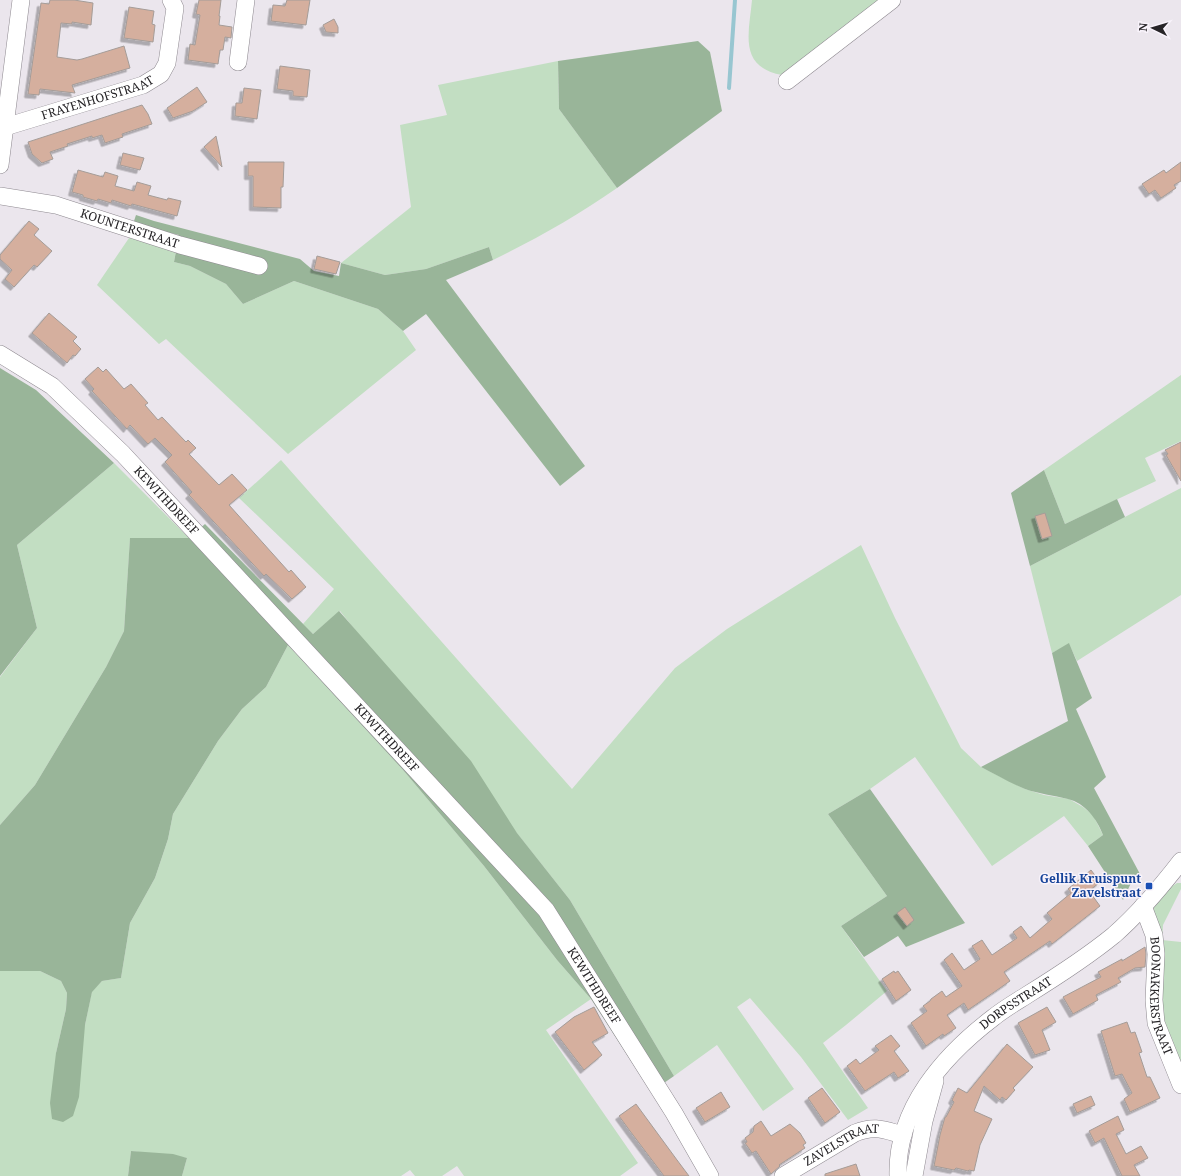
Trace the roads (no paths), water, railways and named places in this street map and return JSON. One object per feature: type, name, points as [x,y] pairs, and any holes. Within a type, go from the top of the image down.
[{"type":"street","points":[[0,165],[21,0]]},
{"type":"street","name":"FRAYENHOFSTRAAT","points":[[5,127],[143,85],[161,74],[167,63],[175,8],[172,0]]},
{"type":"street","points":[[238,62],[246,0]]},
{"type":"street","points":[[787,81],[892,0]]},
{"type":"street","name":"KOUNTERSTRAAT","points":[[0,196],[56,205],[180,245],[259,266]]},
{"type":"street","name":"KEWITHDREEF","points":[[0,354],[52,386],[123,454],[546,910],[674,1113],[710,1176]]},
{"type":"street","name":"DORPSSTRAAT","points":[[898,1176],[898,1161],[903,1135],[914,1105],[920,1094],[938,1071],[963,1043],[995,1016],[1056,977],[1114,935],[1166,881],[1181,861]]},
{"type":"street","name":"BOONAKKERSTRAAT","points":[[1143,906],[1154,935],[1156,954],[1154,1000],[1156,1023],[1181,1085]]},
{"type":"street","points":[[914,1176],[924,1121],[938,1071]]},
{"type":"street","name":"ZAVELSTRAAT","points":[[783,1176],[856,1133],[866,1129],[878,1129],[903,1135]]},
{"type":"waterway","points":[[729,88],[735,0]]},
{"type":"place","name":"Gellik Kruispunt Zavelstraat","points":[[1149,886]]}]
